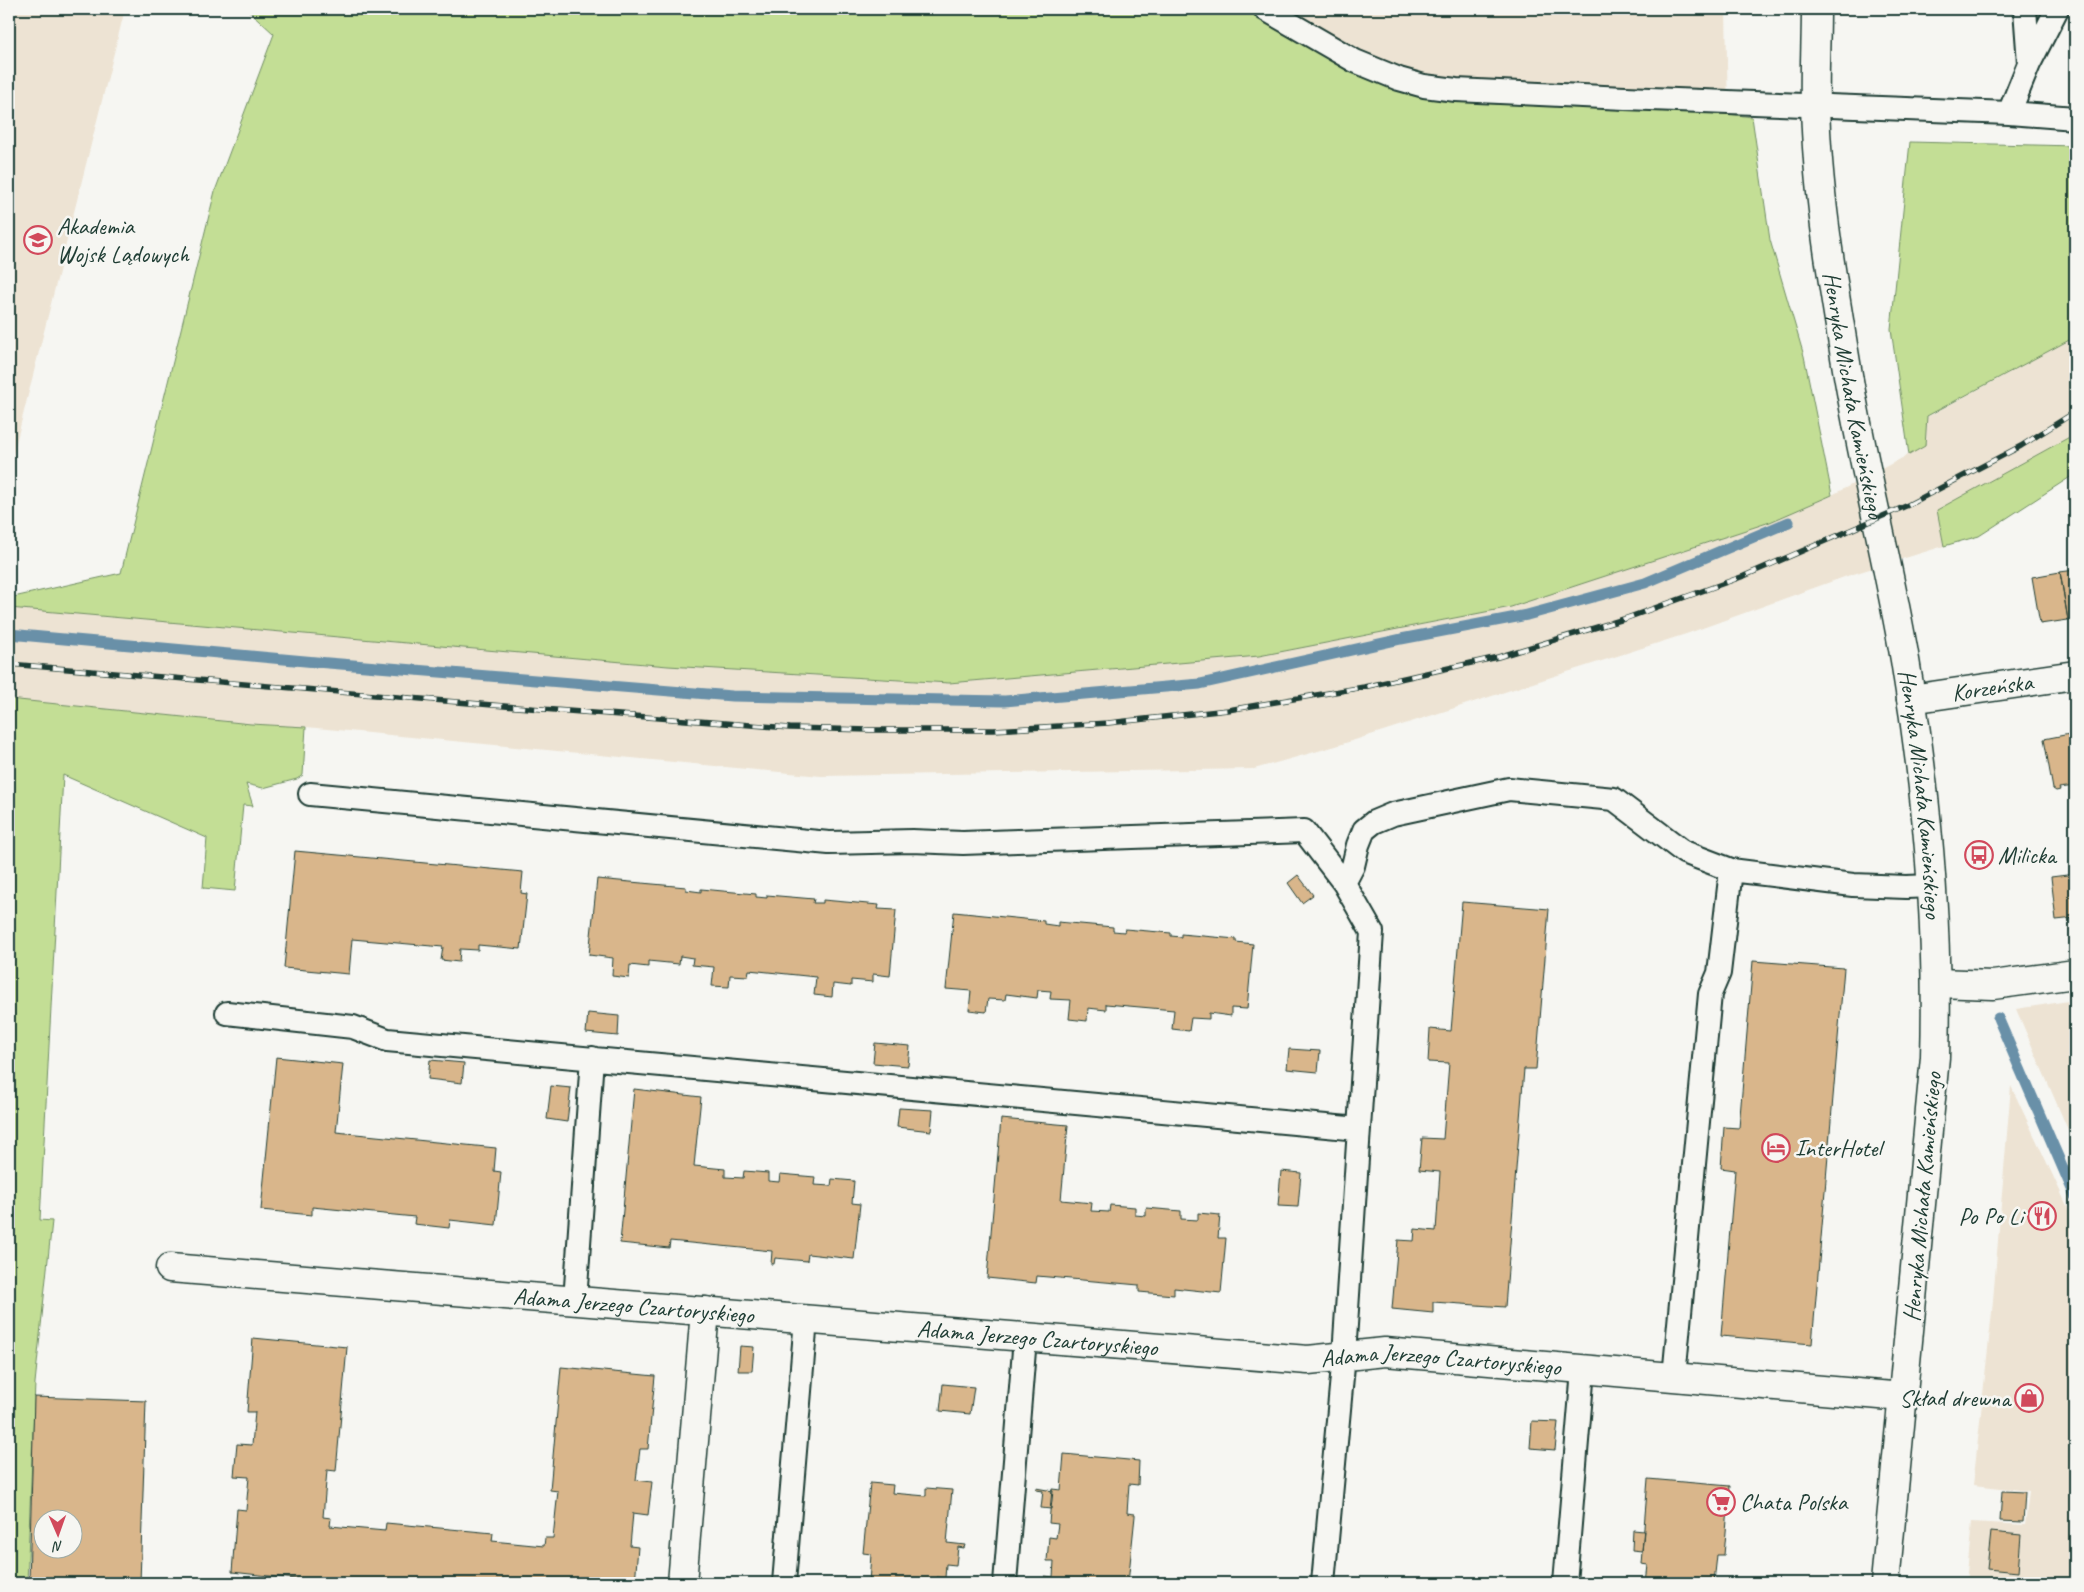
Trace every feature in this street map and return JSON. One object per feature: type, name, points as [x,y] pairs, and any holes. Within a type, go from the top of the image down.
[{"type":"street","name":"Henryka Michała Kamieńskiego","points":[[1816,9],[1815,106],[1826,233],[1846,365],[1896,611],[1911,699],[1924,793],[1932,886],[1937,983],[1935,1057],[1885,1583]]},
{"type":"street","name":"Korzeńska","points":[[1911,699],[2075,675]]},
{"type":"street","points":[[1937,983],[1994,985],[2075,974]]},
{"type":"street","name":"Adama Jerzego Czartoryskiego","points":[[170,1268],[1308,1360],[1385,1352],[1903,1397]]},
{"type":"street","points":[[682,1583],[704,1312]]},
{"type":"lane","points":[[1265,9],[1355,61],[1399,79],[1424,86],[1456,90],[1595,97],[2009,113],[2075,118]]},
{"type":"lane","points":[[2025,9],[2029,64]]},
{"type":"lane","points":[[2009,113],[2029,64],[2057,9]]},
{"type":"lane","points":[[1344,883],[1353,866],[1364,830],[1374,822],[1393,814],[1509,789],[1614,799],[1684,852],[1731,870],[1853,885],[1932,886]]},
{"type":"lane","points":[[310,794],[829,844],[912,840],[962,843],[1304,831],[1344,883],[1372,932],[1344,1355],[1323,1583]]},
{"type":"lane","points":[[1674,1377],[1710,994],[1719,973],[1731,870]]},
{"type":"lane","points":[[227,1013],[353,1027],[387,1040],[1358,1129]]},
{"type":"lane","points":[[574,1301],[592,1058]]},
{"type":"lane","points":[[784,1583],[806,1319]]},
{"type":"lane","points":[[1005,1583],[1026,1338]]},
{"type":"lane","points":[[1565,1583],[1582,1370]]},
{"type":"shaded area","name":"Akademia Wojsk Lądowych","points":[[9,9],[125,9],[9,471]]},
{"type":"shaded area","points":[[1244,9],[1726,9],[1728,114],[1442,101],[1370,80]]},
{"type":"shaded area","points":[[2075,337],[2075,434],[1937,510],[1944,546],[1847,576],[1686,634],[1336,746],[1254,769],[821,776],[306,727],[251,724],[9,699],[9,608],[668,666],[949,683],[1259,656],[1511,607],[1770,522],[1832,495],[1925,446],[1927,417]]},
{"type":"shaded area","points":[[2075,1000],[2075,1146],[2016,1009]]},
{"type":"shaded area","name":"Skład drewna","points":[[2011,1086],[2075,1223],[2075,1583],[1966,1583],[1972,1522],[2025,1525],[2029,1491],[1973,1485],[1992,1312]]},
{"type":"green space","points":[[247,9],[1244,9],[1370,80],[1442,101],[1728,114],[1752,117],[1770,240],[1804,356],[1832,495],[1770,522],[1511,607],[1259,656],[949,683],[668,666],[9,608],[9,598],[121,573],[215,191],[274,34]]},
{"type":"green space","points":[[1910,142],[2075,146],[2075,337],[1927,416],[1925,446],[1909,455],[1891,329]]},
{"type":"green space","points":[[2075,434],[2075,474],[1979,536],[1944,546],[1937,510]]},
{"type":"green space","points":[[9,699],[251,724],[306,727],[303,775],[297,779],[263,788],[246,784],[253,806],[243,805],[235,891],[203,888],[207,838],[63,775],[40,1220],[52,1221],[35,1383],[27,1583],[9,1583]]},
{"type":"building","points":[[2075,570],[2075,619],[2068,620],[2060,572]]},
{"type":"building","points":[[2060,572],[2068,620],[2040,624],[2032,577]]},
{"type":"building","points":[[2075,733],[2075,786],[2059,788],[2060,790],[2056,791],[2053,789],[2044,739]]},
{"type":"building","points":[[295,851],[523,872],[521,893],[527,894],[521,949],[478,945],[478,950],[460,949],[459,962],[441,960],[443,947],[352,939],[349,974],[284,968]]},
{"type":"building","points":[[2075,874],[2075,918],[2056,920],[2051,877]]},
{"type":"building","points":[[1298,875],[1313,895],[1302,903],[1288,883]]},
{"type":"building","points":[[597,879],[686,887],[686,890],[701,892],[701,889],[756,894],[756,897],[767,898],[767,895],[814,899],[813,903],[823,903],[823,900],[879,905],[878,909],[896,910],[890,976],[873,974],[873,982],[851,980],[851,986],[833,984],[832,997],[814,995],[816,977],[749,970],[748,976],[730,975],[729,987],[712,986],[714,967],[692,965],[693,958],[680,956],[679,964],[648,961],[648,967],[630,965],[629,978],[612,976],[613,958],[589,955]]},
{"type":"building","points":[[1462,902],[1549,909],[1536,1069],[1524,1069],[1505,1307],[1433,1302],[1433,1313],[1392,1309],[1398,1240],[1414,1241],[1415,1229],[1436,1231],[1440,1172],[1419,1170],[1422,1138],[1443,1139],[1449,1063],[1428,1062],[1430,1029],[1451,1031]]},
{"type":"building","points":[[954,912],[1044,921],[1044,924],[1058,926],[1058,922],[1113,927],[1113,931],[1124,932],[1125,929],[1171,933],[1171,936],[1181,937],[1181,934],[1236,939],[1236,942],[1253,944],[1247,1009],[1231,1008],[1231,1016],[1209,1013],[1209,1019],[1191,1018],[1189,1031],[1172,1029],[1174,1010],[1106,1004],[1106,1010],[1088,1008],[1087,1021],[1069,1019],[1071,1000],[1050,999],[1051,991],[1038,990],[1037,998],[1006,994],[1005,1000],[988,999],[986,1012],[969,1010],[971,991],[946,989]]},
{"type":"building","name":"InterHotel","points":[[1753,961],[1844,968],[1812,1344],[1721,1336],[1735,1170],[1721,1168],[1724,1127],[1739,1128]]},
{"type":"building","points":[[588,1013],[619,1016],[618,1036],[586,1033]]},
{"type":"building","points":[[875,1043],[910,1046],[908,1066],[873,1063]]},
{"type":"building","points":[[1289,1049],[1320,1051],[1318,1072],[1287,1069]]},
{"type":"building","points":[[276,1057],[343,1064],[336,1132],[496,1148],[494,1171],[501,1172],[496,1225],[450,1220],[449,1228],[414,1224],[415,1217],[312,1207],[312,1215],[261,1210]]},
{"type":"building","points":[[430,1060],[464,1063],[462,1083],[428,1079]]},
{"type":"building","points":[[551,1086],[571,1088],[567,1122],[547,1119]]},
{"type":"building","points":[[634,1089],[701,1097],[694,1166],[725,1169],[725,1177],[743,1178],[744,1171],[768,1173],[768,1181],[779,1182],[780,1174],[815,1177],[814,1185],[831,1186],[832,1179],[854,1181],[852,1203],[860,1204],[854,1259],[808,1254],[807,1261],[775,1258],[774,1264],[771,1264],[772,1251],[670,1241],[669,1248],[620,1243]]},
{"type":"building","points":[[899,1108],[933,1110],[931,1131],[897,1127]]},
{"type":"building","points":[[1001,1119],[1068,1125],[1061,1200],[1092,1203],[1091,1211],[1109,1212],[1110,1205],[1135,1207],[1135,1215],[1146,1216],[1146,1208],[1181,1211],[1181,1219],[1198,1220],[1198,1213],[1220,1215],[1218,1238],[1226,1238],[1221,1293],[1174,1288],[1174,1295],[1139,1292],[1139,1285],[1037,1276],[1036,1283],[987,1278]]},
{"type":"building","points":[[1281,1171],[1301,1173],[1298,1207],[1278,1206]]},
{"type":"building","points":[[253,1338],[347,1347],[336,1471],[327,1470],[323,1517],[331,1518],[330,1526],[385,1531],[386,1523],[493,1533],[492,1541],[544,1546],[545,1538],[553,1538],[558,1491],[550,1490],[561,1367],[655,1376],[648,1449],[640,1449],[636,1480],[652,1482],[648,1515],[633,1513],[630,1546],[638,1547],[635,1583],[333,1583],[232,1572],[237,1509],[246,1510],[249,1477],[234,1476],[237,1444],[252,1445],[255,1412],[247,1412]]},
{"type":"building","points":[[740,1346],[754,1347],[752,1371],[738,1371]]},
{"type":"building","points":[[943,1384],[974,1387],[970,1414],[940,1411]]},
{"type":"building","points":[[34,1397],[146,1401],[140,1583],[29,1583]]},
{"type":"building","points":[[1532,1421],[1558,1422],[1555,1450],[1530,1448]]},
{"type":"building","points":[[1064,1454],[1139,1461],[1138,1485],[1129,1484],[1127,1513],[1135,1514],[1135,1516],[1128,1583],[1045,1583],[1045,1576],[1053,1577],[1054,1561],[1047,1561],[1049,1537],[1056,1538],[1058,1524],[1049,1523],[1052,1489],[1061,1490]]},
{"type":"building","points":[[1648,1479],[1730,1486],[1724,1555],[1717,1555],[1714,1583],[1646,1583],[1648,1565],[1641,1564]]},
{"type":"building","points":[[870,1483],[893,1485],[892,1493],[926,1496],[926,1488],[952,1490],[947,1543],[965,1545],[964,1548],[958,1547],[956,1565],[946,1564],[945,1578],[937,1577],[937,1583],[869,1583],[871,1554],[863,1553]]},
{"type":"building","points":[[1036,1488],[1053,1491],[1051,1509],[1041,1508],[1043,1491],[1036,1490]]},
{"type":"building","points":[[2002,1491],[2025,1492],[2023,1522],[2000,1521]]},
{"type":"building","points":[[1633,1530],[1644,1531],[1642,1551],[1632,1550]]},
{"type":"building","points":[[1991,1532],[2021,1535],[2018,1572],[1987,1569]]},
{"type":"waterway","points":[[9,634],[316,662],[732,696],[1005,701],[1200,684],[1401,639],[1527,615],[1645,583],[1789,522]]},
{"type":"waterway","points":[[1998,1018],[2075,1196]]},
{"type":"railway","points":[[9,664],[790,728],[994,730],[1108,723],[1228,710],[1364,687],[1498,657],[1624,619],[1744,576],[1906,506],[2021,446],[2075,412]]},
{"type":"place","name":"Akademia Wojsk Lądowych","points":[[38,240]]},
{"type":"place","name":"Milicka","points":[[1979,855]]},
{"type":"place","name":"InterHotel","points":[[1776,1148]]},
{"type":"place","name":"Po Po Li","points":[[2042,1216]]},
{"type":"place","name":"Skład drewna","points":[[2029,1398]]},
{"type":"place","name":"Chata Polska","points":[[1721,1502]]}]
